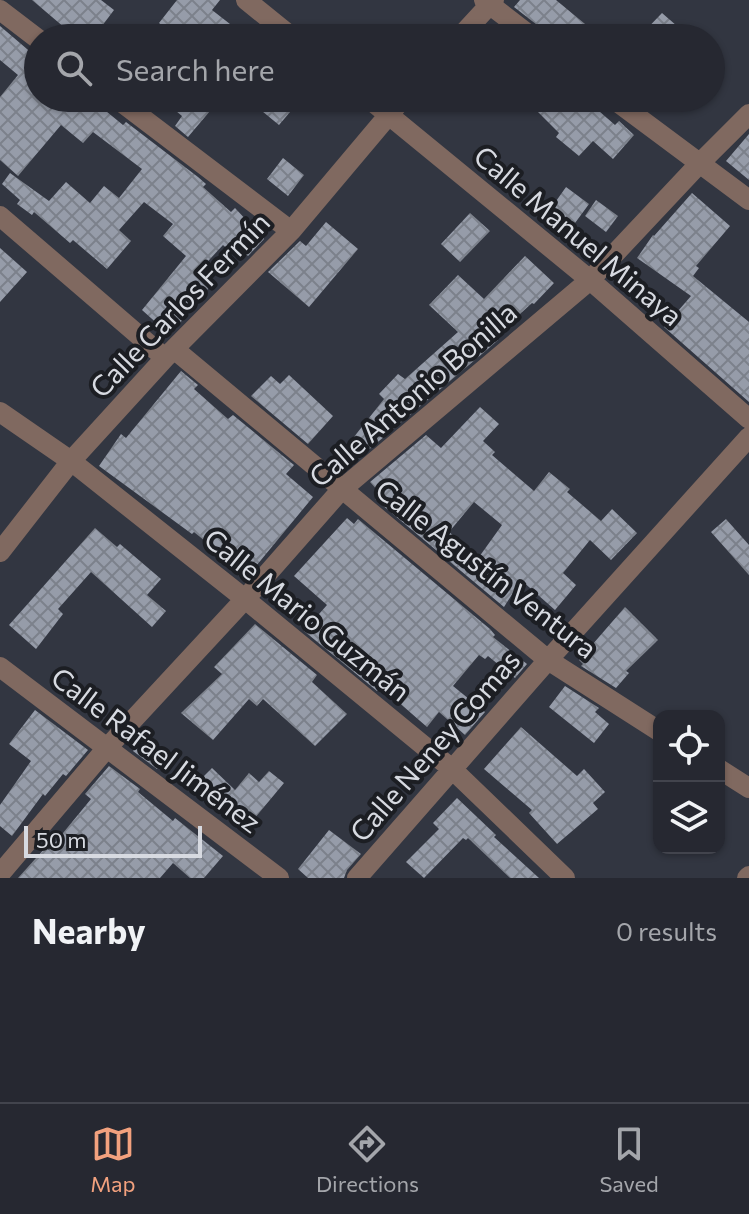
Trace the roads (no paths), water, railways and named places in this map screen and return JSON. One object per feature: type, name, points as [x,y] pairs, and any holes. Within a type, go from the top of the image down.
[{"type":"street","points":[[246,0],[276,24]]},
{"type":"street","points":[[471,24],[489,2],[516,24]]},
{"type":"street","points":[[0,10],[24,28]]},
{"type":"street","points":[[134,112],[291,231]]},
{"type":"street","name":"Calle Manuel Minaya","points":[[386,112],[590,280],[749,419]]},
{"type":"street","points":[[630,112],[749,200]]},
{"type":"street","name":"Calle Carlos Fermín","points":[[0,552],[71,461],[170,354],[291,231],[389,114]]},
{"type":"street","name":"Calle Antonio Bonilla","points":[[0,874],[106,749],[341,490],[590,280],[749,114]]},
{"type":"street","name":"Calle Agustín Ventura","points":[[0,216],[548,660],[653,727]]},
{"type":"street","name":"Calle Mario Guzmán","points":[[0,412],[71,461],[452,769],[565,878]]},
{"type":"street","name":"Calle Neney Comas","points":[[357,878],[749,437]]},
{"type":"street","name":"Calle Rafael Jiménez","points":[[0,667],[279,878]]},
{"type":"street","points":[[725,773],[749,788]]}]
